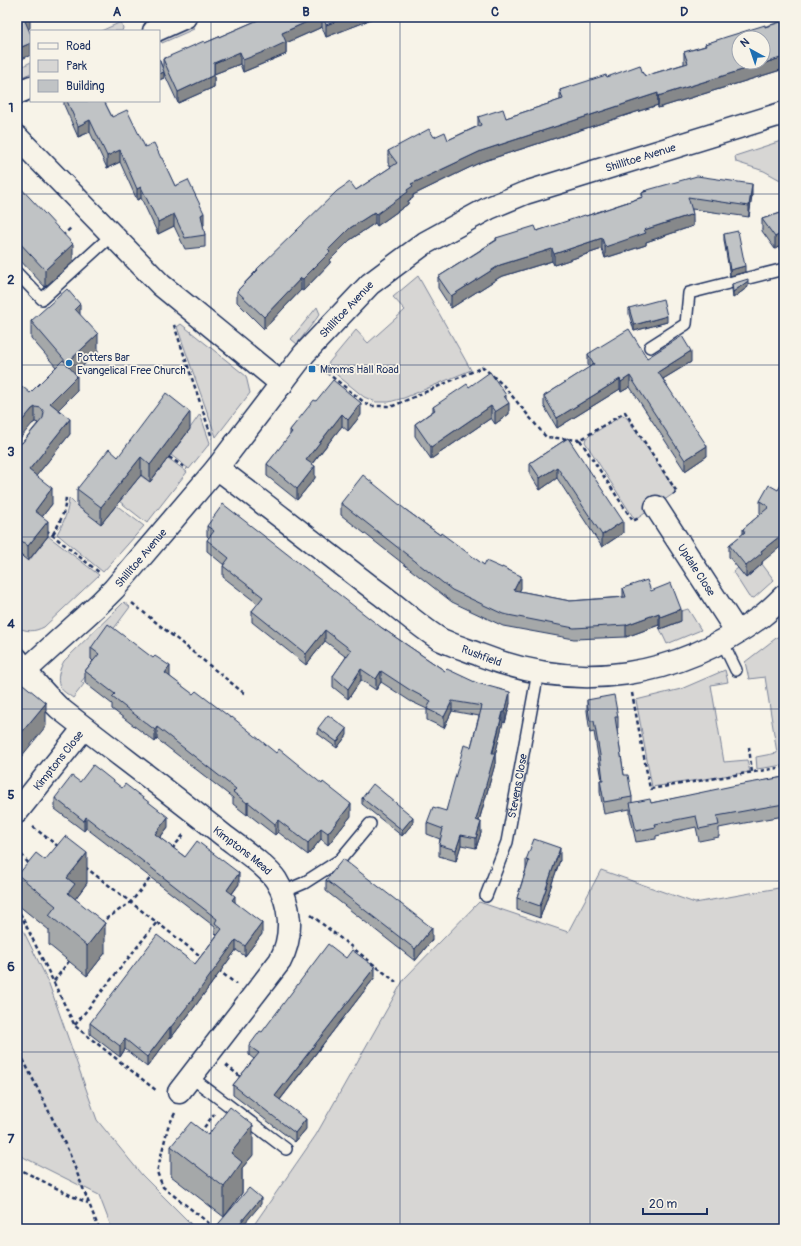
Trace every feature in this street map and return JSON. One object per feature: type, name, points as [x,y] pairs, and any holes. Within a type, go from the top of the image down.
[{"type":"street","points":[[156,30],[185,17]]},
{"type":"street","points":[[17,93],[30,87]]},
{"type":"street","name":"Shillitoe Avenue","points":[[21,665],[100,603],[219,465],[304,354],[370,284],[425,243],[489,208],[525,193],[784,114]]},
{"type":"street","points":[[17,137],[161,285],[282,384]]},
{"type":"street","name":"Rushfield","points":[[219,465],[439,639],[499,663],[538,672],[583,677],[628,674],[653,669],[684,659],[730,637],[764,615],[784,596]]},
{"type":"street","name":"Updale Close","points":[[656,507],[730,637]]},
{"type":"street","name":"Kimptons Mead","points":[[21,665],[60,708],[264,867],[276,879],[283,892],[289,914],[288,943],[285,953],[210,1053],[177,1088]]},
{"type":"street","name":"Kimptons Close","points":[[23,818],[84,728]]},
{"type":"lane","points":[[17,273],[42,299],[112,235]]},
{"type":"lane","points":[[650,347],[686,324],[689,293],[784,270]]},
{"type":"lane","points":[[730,637],[736,670]]},
{"type":"lane","name":"Stevens Close","points":[[486,896],[507,842],[538,672]]},
{"type":"lane","points":[[283,892],[304,883],[340,860],[370,824]]},
{"type":"lane","points":[[177,1088],[223,1102],[286,1149]]},
{"type":"path","points":[[57,241],[72,227]]},
{"type":"path","points":[[172,319],[219,465]]},
{"type":"path","points":[[304,354],[369,406],[393,406],[483,367],[503,385],[546,437],[580,440],[626,412],[677,492],[633,522],[580,440]]},
{"type":"path","points":[[53,534],[61,522],[65,508],[66,496]]},
{"type":"path","points":[[40,526],[53,534],[115,587],[246,694]]},
{"type":"path","points":[[628,674],[650,789],[784,767]]},
{"type":"path","points":[[749,747],[752,773]]},
{"type":"path","points":[[170,852],[199,815]]},
{"type":"path","points":[[23,818],[65,851]]},
{"type":"path","points":[[17,849],[30,866]]},
{"type":"path","points":[[83,865],[205,960]]},
{"type":"path","points":[[99,924],[131,902],[155,871]]},
{"type":"path","points":[[17,906],[75,1026],[177,1088],[185,1101],[174,1114],[168,1127],[157,1172],[163,1187],[216,1228]]},
{"type":"path","points":[[289,914],[309,913],[396,982]]},
{"type":"path","points":[[75,1026],[157,922]]},
{"type":"path","points":[[54,981],[69,961]]},
{"type":"path","points":[[217,969],[252,997]]},
{"type":"path","points":[[17,1047],[68,1150],[99,1229]]},
{"type":"path","points":[[210,1053],[247,1082]]},
{"type":"path","points":[[198,1135],[223,1102]]},
{"type":"path","points":[[17,1168],[89,1203]]},
{"type":"green space","points":[[190,21],[194,29],[162,43],[160,36]]},
{"type":"green space","points":[[121,22],[123,28],[122,30],[103,30]]},
{"type":"green space","points":[[30,62],[30,73],[17,79],[17,69]]},
{"type":"green space","points":[[784,140],[784,182],[764,171],[736,162],[735,156]]},
{"type":"green space","points":[[418,276],[471,370],[404,398],[389,402],[376,402],[364,397],[326,366],[356,330],[368,343],[405,310],[393,297]]},
{"type":"green space","points":[[317,307],[320,314],[297,344],[291,339]]},
{"type":"green space","points":[[181,324],[246,376],[250,393],[216,437],[177,327]]},
{"type":"green space","points":[[200,414],[210,443],[189,469],[171,455]]},
{"type":"green space","points":[[623,415],[627,418],[676,492],[635,520],[585,442],[586,438]]},
{"type":"green space","points":[[168,458],[187,472],[147,523],[119,501],[138,474],[150,482]]},
{"type":"green space","points":[[69,498],[77,506],[116,505],[144,526],[103,572],[57,534],[68,508]]},
{"type":"green space","points":[[48,536],[99,575],[44,627],[34,631],[24,630],[17,627],[17,552],[29,561]]},
{"type":"green space","points":[[762,564],[774,580],[754,598],[749,597],[733,572],[738,568],[746,578]]},
{"type":"green space","points":[[124,602],[130,607],[91,659],[96,663],[81,682],[84,684],[73,698],[62,690],[58,681],[64,661]]},
{"type":"green space","points":[[688,609],[701,630],[667,644],[660,629],[681,621],[678,612]]},
{"type":"green space","points":[[784,632],[784,765],[757,769],[756,757],[777,753],[765,677],[749,679],[745,662]]},
{"type":"green space","points":[[725,670],[728,682],[711,685],[724,762],[747,760],[750,772],[652,787],[636,700],[681,689]]},
{"type":"green space","points":[[601,870],[695,903],[784,887],[784,1229],[251,1229],[316,1135],[404,979],[479,902],[568,932]]},
{"type":"green space","points":[[17,918],[48,981],[97,1120],[142,1175],[196,1229],[112,1229],[99,1195],[17,1154]]},
{"type":"building","points":[[17,17],[29,17],[25,21],[30,33],[30,43],[17,49]]},
{"type":"building","points":[[262,17],[318,17],[282,33],[286,42],[271,49],[243,60],[240,52],[214,63],[214,75],[178,92],[163,59],[204,41],[205,43]]},
{"type":"building","points":[[323,17],[347,17],[326,25]]},
{"type":"building","points":[[784,21],[784,57],[771,61],[771,30],[749,30],[765,25],[765,27]]},
{"type":"building","points":[[731,35],[731,70],[742,70],[658,96],[658,93],[481,151],[411,184],[413,186],[407,190],[408,192],[377,214],[375,212],[350,228],[328,250],[330,252],[303,279],[301,278],[264,317],[237,291],[258,270],[257,269],[337,191],[350,182],[356,190],[397,163],[388,151],[429,129],[434,137],[445,132],[448,140],[481,125],[478,117],[503,109],[506,118],[563,99],[560,90],[606,75],[607,77],[640,65],[645,76],[688,63],[684,52],[706,46],[705,44]]},
{"type":"building","points":[[160,62],[164,72],[160,74]]},
{"type":"building","points":[[67,102],[104,102],[112,117],[127,110],[145,147],[154,143],[175,186],[188,180],[204,213],[201,215],[205,235],[185,238],[174,214],[158,222],[141,187],[137,189],[120,150],[107,156],[90,120],[78,126]]},
{"type":"building","points":[[697,176],[752,184],[749,206],[688,197],[693,214],[644,230],[646,233],[605,247],[602,238],[554,254],[552,249],[500,265],[451,296],[438,277],[497,240],[496,238],[535,226],[537,231],[585,215],[586,216],[643,197],[642,193],[647,191],[644,191]]},
{"type":"building","points":[[17,184],[73,244],[45,270],[17,240]]},
{"type":"building","points":[[784,212],[784,248],[780,234],[775,237],[762,219]]},
{"type":"building","points":[[738,231],[745,266],[730,270],[724,234]]},
{"type":"building","points":[[748,279],[748,281],[733,292],[732,284]]},
{"type":"building","points":[[67,289],[80,304],[75,309],[98,334],[67,363],[31,321]]},
{"type":"building","points":[[663,299],[667,316],[634,325],[629,308]]},
{"type":"building","points":[[629,329],[647,358],[682,336],[691,351],[658,372],[707,446],[685,460],[630,376],[621,382],[620,379],[557,418],[544,396],[594,364],[588,354]]},
{"type":"building","points":[[63,360],[77,376],[50,403],[70,419],[29,470],[52,488],[35,511],[48,521],[28,546],[17,537],[17,444],[22,443],[43,418],[44,412],[41,408],[35,407],[17,427],[17,394],[23,387],[30,393]]},
{"type":"building","points":[[490,372],[506,395],[504,396],[509,403],[495,412],[491,406],[431,447],[415,424],[435,410],[433,407],[467,384],[469,387]]},
{"type":"building","points":[[333,380],[361,403],[348,420],[342,414],[306,460],[315,466],[297,489],[267,464],[292,432],[290,430],[314,400],[316,401]]},
{"type":"building","points":[[166,393],[190,412],[150,465],[141,457],[101,507],[77,489],[109,449],[118,457]]},
{"type":"building","points":[[568,438],[623,521],[602,535],[557,467],[540,478],[530,463]]},
{"type":"building","points":[[363,475],[406,510],[440,535],[441,533],[484,565],[486,561],[521,576],[514,590],[570,601],[626,597],[623,588],[647,580],[651,591],[671,583],[681,609],[660,617],[659,613],[626,625],[574,628],[503,614],[452,590],[341,503]]},
{"type":"building","points":[[784,480],[784,533],[761,551],[762,553],[746,566],[729,545],[745,532],[743,529],[769,507],[760,501],[769,485],[778,490]]},
{"type":"building","points":[[223,504],[382,628],[445,671],[447,669],[477,683],[510,692],[492,753],[495,753],[476,820],[481,822],[476,838],[461,835],[456,850],[439,845],[443,829],[427,823],[433,807],[446,811],[464,745],[471,747],[482,706],[452,701],[444,717],[427,709],[431,701],[410,690],[381,671],[376,679],[361,669],[348,689],[333,676],[351,650],[325,630],[306,654],[252,611],[263,597],[223,566],[229,558],[207,540],[214,531],[207,526]]},
{"type":"building","points":[[108,624],[153,658],[155,656],[170,666],[165,673],[193,694],[196,691],[231,718],[232,717],[276,753],[279,749],[322,784],[323,782],[351,804],[328,833],[321,828],[308,843],[278,820],[275,824],[233,792],[236,789],[157,727],[155,730],[112,697],[115,694],[85,671],[99,654],[91,648]]},
{"type":"building","points":[[23,684],[46,703],[17,738],[17,691]]},
{"type":"building","points":[[614,695],[618,717],[615,717],[624,775],[628,775],[632,797],[604,802],[600,780],[603,780],[600,755],[594,721],[590,721],[587,700]]},
{"type":"building","points":[[328,715],[347,729],[337,742],[318,728]]},
{"type":"building","points":[[93,765],[122,788],[125,784],[168,817],[155,834],[185,857],[197,841],[239,873],[227,890],[235,896],[232,900],[262,923],[245,946],[236,940],[193,999],[147,1057],[125,1039],[120,1046],[90,1023],[157,935],[195,964],[222,929],[215,923],[217,919],[86,817],[84,821],[55,798],[72,776],[80,782]]},
{"type":"building","points":[[784,777],[784,804],[717,816],[719,825],[699,829],[696,816],[655,824],[656,827],[636,831],[630,803],[650,799],[651,803]]},
{"type":"building","points":[[373,784],[413,817],[402,830],[362,798]]},
{"type":"building","points":[[65,836],[87,853],[67,878],[75,884],[68,893],[105,923],[87,946],[49,915],[56,906],[18,875],[36,853],[45,860]]},
{"type":"building","points":[[534,839],[560,848],[540,906],[517,898],[529,861],[526,860]]},
{"type":"building","points":[[343,859],[432,928],[415,949],[326,880]]},
{"type":"building","points":[[328,944],[346,958],[352,950],[375,967],[275,1096],[306,1119],[295,1133],[233,1085],[259,1053],[249,1046],[260,1031],[262,1032]]},
{"type":"building","points":[[230,1107],[253,1125],[231,1153],[242,1162],[224,1187],[171,1146],[191,1122],[208,1135]]},
{"type":"building","points":[[249,1188],[261,1198],[235,1229],[214,1229]]},
{"type":"place","name":"Potters Bar Evangelical Free Church","points":[[69,363]]},
{"type":"place","name":"Mimms Hall Road","points":[[312,369]]}]
